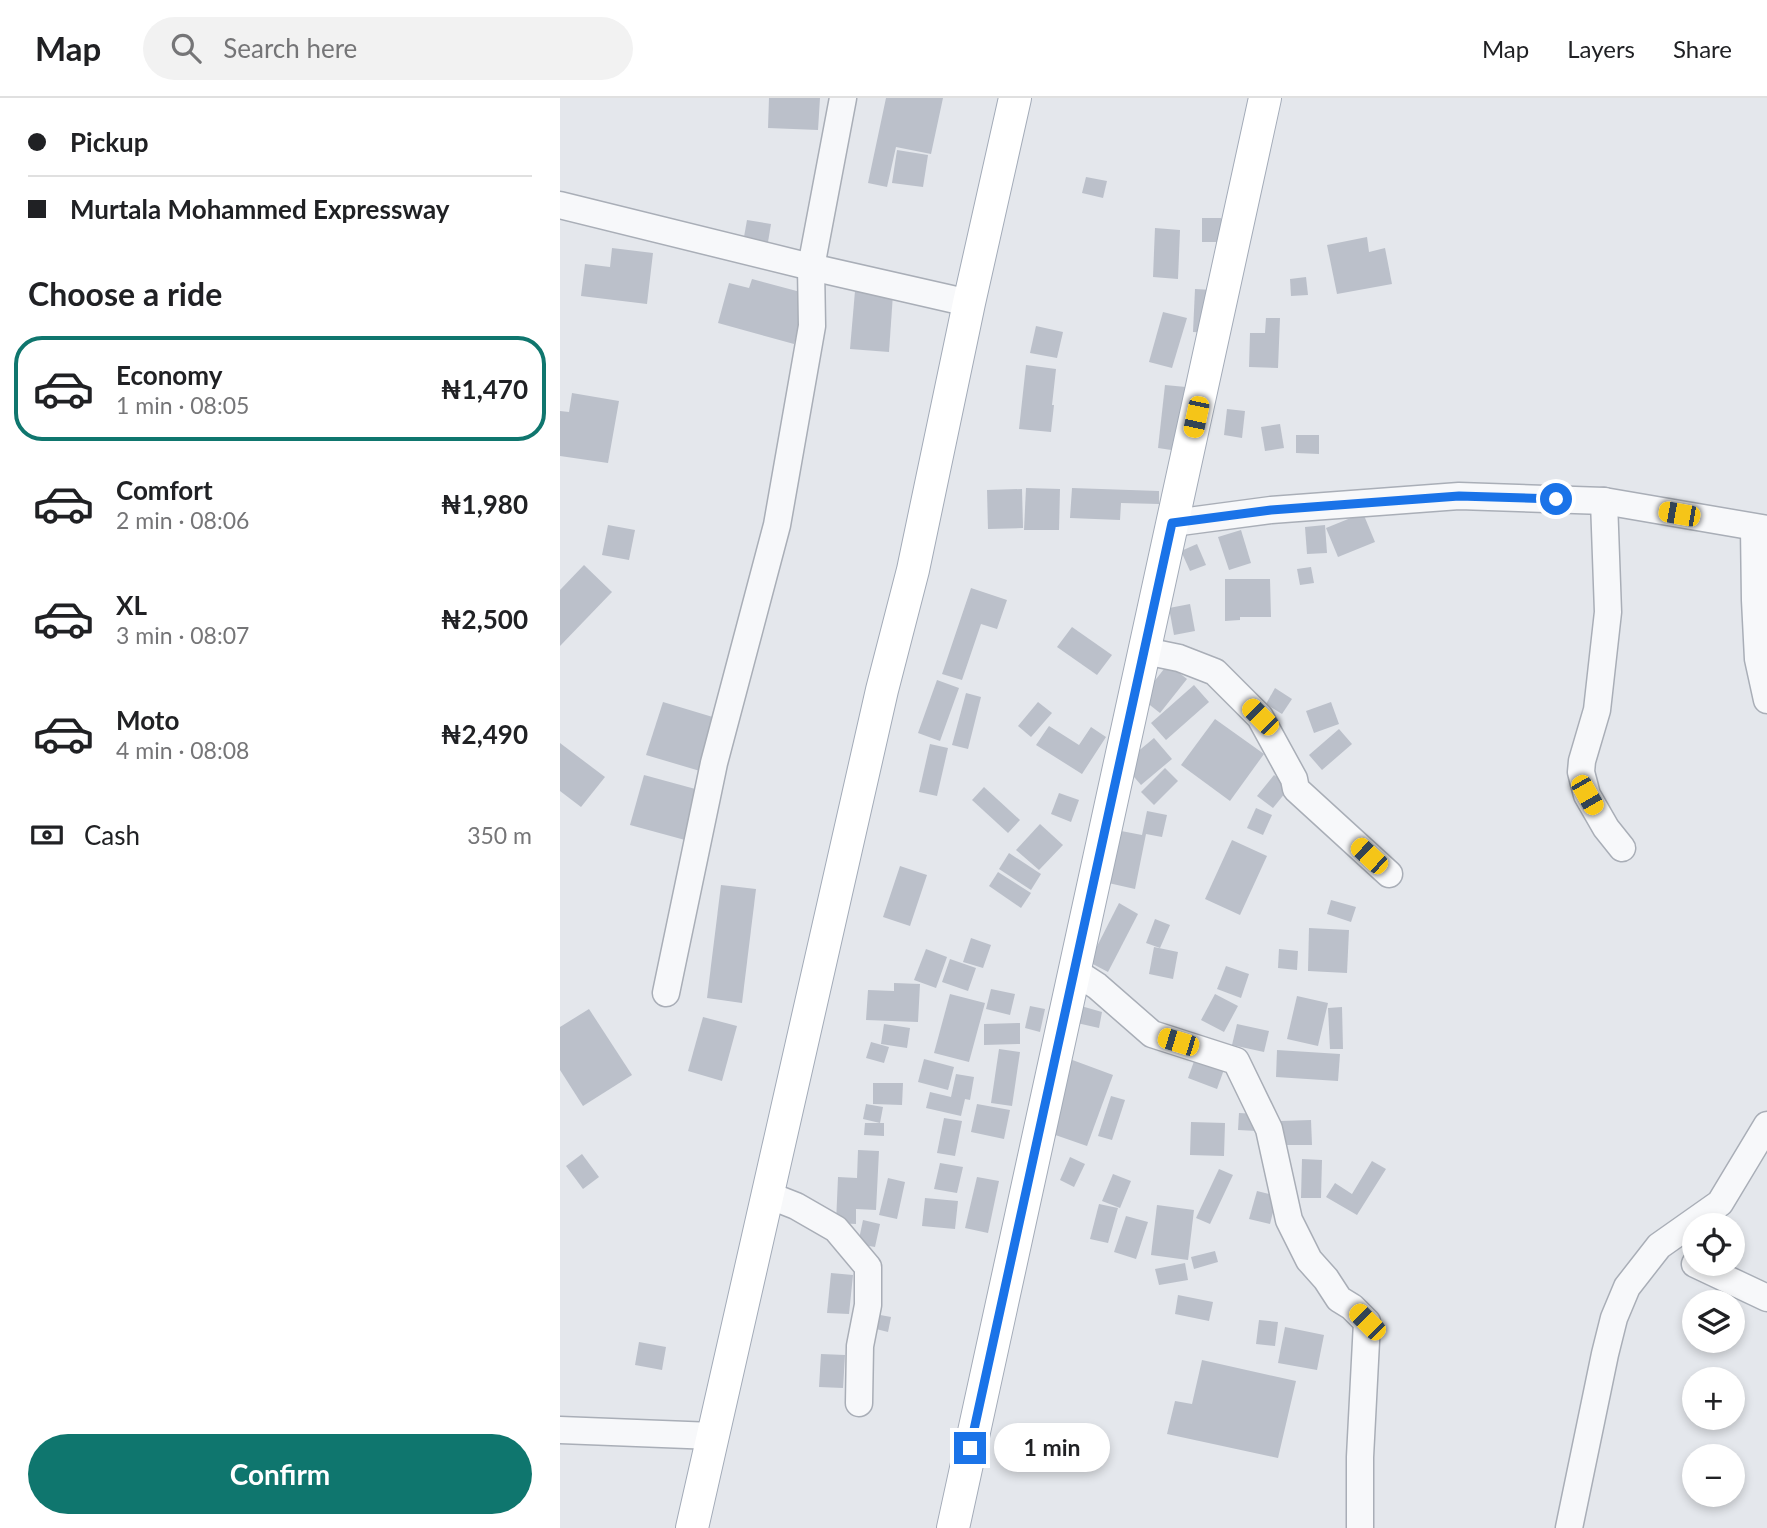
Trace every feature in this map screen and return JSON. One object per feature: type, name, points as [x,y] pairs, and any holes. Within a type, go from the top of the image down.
[{"type":"main road","points":[[692,1528],[882,690],[913,570],[1015,98]]},
{"type":"main road","points":[[953,1528],[1265,98]]},
{"type":"street","points":[[666,993],[714,763],[777,524],[812,326],[810,267],[843,98]]},
{"type":"street","points":[[560,205],[969,303]]},
{"type":"street","points":[[1172,523],[1271,510],[1459,496],[1604,501],[1761,528],[1755,600],[1758,659],[1767,700]]},
{"type":"street","points":[[1604,501],[1608,612],[1597,710],[1581,772],[1587,795],[1606,828],[1622,848]]},
{"type":"street","points":[[1145,651],[1215,671],[1260,717],[1294,779],[1296,789],[1389,874]]},
{"type":"street","points":[[1074,971],[1097,986],[1152,1034],[1236,1061],[1269,1129],[1289,1220],[1309,1260],[1339,1299],[1367,1322],[1360,1457],[1360,1528]]},
{"type":"street","points":[[1569,1528],[1605,1354],[1614,1318],[1626,1287],[1659,1246],[1720,1203],[1767,1125]]},
{"type":"street","points":[[768,1195],[796,1206],[836,1229],[868,1267],[869,1305],[860,1346],[859,1403]]},
{"type":"street","points":[[1659,1246],[1682,1257]]},
{"type":"street","points":[[1721,1276],[1767,1298]]},
{"type":"street","points":[[560,1430],[713,1436]]},
{"type":"building","points":[[769,98],[820,98],[818,130],[768,128]]},
{"type":"building","points":[[886,98],[943,98],[931,154],[896,147],[887,187],[868,183]]},
{"type":"building","points":[[897,150],[928,155],[923,187],[892,183]]},
{"type":"building","points":[[1086,177],[1107,181],[1103,198],[1082,193]]},
{"type":"building","points":[[1202,218],[1221,218],[1221,242],[1202,242]]},
{"type":"building","points":[[747,220],[771,224],[768,242],[744,237]]},
{"type":"building","points":[[1155,228],[1180,230],[1178,279],[1153,277]]},
{"type":"building","points":[[1367,237],[1369,252],[1385,248],[1392,284],[1337,294],[1327,245]]},
{"type":"building","points":[[612,248],[653,253],[647,304],[581,296],[585,264],[610,267]]},
{"type":"building","points":[[1306,277],[1308,295],[1291,296],[1290,279]]},
{"type":"building","points":[[752,279],[808,294],[794,344],[718,323],[729,283],[749,288]]},
{"type":"building","points":[[1195,289],[1213,290],[1211,333],[1193,332]]},
{"type":"building","points":[[855,291],[893,294],[889,352],[850,349]]},
{"type":"building","points":[[1163,312],[1187,318],[1172,368],[1149,362]]},
{"type":"building","points":[[1266,318],[1280,318],[1278,368],[1249,367],[1250,333],[1265,333]]},
{"type":"building","points":[[1036,326],[1063,332],[1057,358],[1030,353]]},
{"type":"building","points":[[1026,365],[1056,369],[1051,432],[1019,429]]},
{"type":"building","points":[[1165,385],[1186,387],[1178,451],[1158,448]]},
{"type":"building","points":[[572,393],[619,401],[608,463],[560,456],[560,411],[569,412]]},
{"type":"building","points":[[1227,409],[1245,411],[1242,438],[1224,435]]},
{"type":"building","points":[[1280,424],[1284,448],[1265,451],[1261,427]]},
{"type":"building","points":[[1296,435],[1319,435],[1319,454],[1296,453]]},
{"type":"building","points":[[1026,488],[1060,489],[1059,530],[1024,530]]},
{"type":"building","points":[[1072,488],[1159,491],[1159,504],[1121,503],[1120,520],[1070,518]]},
{"type":"building","points":[[1022,489],[1023,528],[988,529],[987,490]]},
{"type":"building","points":[[1363,513],[1375,542],[1338,557],[1326,528]]},
{"type":"building","points":[[608,525],[635,530],[629,560],[602,555]]},
{"type":"building","points":[[1325,525],[1327,553],[1307,554],[1305,527]]},
{"type":"building","points":[[1241,530],[1251,563],[1229,570],[1218,537]]},
{"type":"building","points":[[1197,544],[1206,565],[1190,571],[1181,551]]},
{"type":"building","points":[[584,565],[612,592],[560,646],[560,590]]},
{"type":"building","points":[[1311,567],[1314,583],[1300,585],[1297,569]]},
{"type":"building","points":[[1225,579],[1270,579],[1271,617],[1240,617],[1240,620],[1225,621]]},
{"type":"building","points":[[971,588],[1007,600],[997,629],[981,624],[962,680],[942,674]]},
{"type":"building","points":[[1190,604],[1195,631],[1174,635],[1169,608]]},
{"type":"building","points":[[1072,627],[1112,655],[1097,675],[1057,647]]},
{"type":"building","points":[[1168,664],[1187,679],[1160,713],[1141,698]]},
{"type":"building","points":[[937,680],[959,688],[940,741],[918,733]]},
{"type":"building","points":[[1194,685],[1209,702],[1166,740],[1151,723]]},
{"type":"building","points":[[1275,688],[1292,699],[1282,714],[1266,704]]},
{"type":"building","points":[[966,693],[981,697],[968,749],[952,745]]},
{"type":"building","points":[[663,702],[716,718],[700,771],[646,755]]},
{"type":"building","points":[[1038,702],[1052,713],[1031,737],[1018,726]]},
{"type":"building","points":[[1331,702],[1339,724],[1314,733],[1306,711]]},
{"type":"building","points":[[1215,719],[1264,754],[1230,801],[1181,765]]},
{"type":"building","points":[[1049,726],[1079,745],[1091,727],[1106,737],[1082,774],[1036,745]]},
{"type":"building","points":[[1339,729],[1352,744],[1322,770],[1309,755]]},
{"type":"building","points":[[1154,738],[1172,759],[1141,785],[1123,764]]},
{"type":"building","points":[[560,743],[605,777],[581,807],[560,791]]},
{"type":"building","points":[[930,744],[948,748],[937,796],[919,792]]},
{"type":"building","points":[[1165,768],[1178,781],[1154,805],[1141,792]]},
{"type":"building","points":[[644,775],[699,790],[685,840],[630,825]]},
{"type":"building","points":[[1274,775],[1290,787],[1273,808],[1257,796]]},
{"type":"building","points":[[984,787],[1020,820],[1008,833],[972,800]]},
{"type":"building","points":[[1059,793],[1079,800],[1071,822],[1051,814]]},
{"type":"building","points":[[1256,808],[1272,815],[1263,835],[1247,828]]},
{"type":"building","points":[[1147,811],[1167,815],[1162,837],[1146,834],[1135,889],[1104,882],[1116,830],[1142,835]]},
{"type":"building","points":[[1040,824],[1063,845],[1039,870],[1016,850]]},
{"type":"building","points":[[1232,840],[1267,856],[1240,915],[1205,899]]},
{"type":"building","points":[[1009,853],[1041,874],[1031,890],[999,869]]},
{"type":"building","points":[[900,866],[927,875],[910,926],[883,917]]},
{"type":"building","points":[[998,872],[1031,893],[1021,908],[989,886]]},
{"type":"building","points":[[721,885],[756,889],[742,1003],[707,998]]},
{"type":"building","points":[[1331,900],[1356,907],[1351,922],[1327,914]]},
{"type":"building","points":[[1119,903],[1138,914],[1108,972],[1089,962]]},
{"type":"building","points":[[1155,919],[1170,925],[1160,948],[1146,943]]},
{"type":"building","points":[[1309,928],[1349,930],[1347,973],[1308,971]]},
{"type":"building","points":[[971,938],[991,945],[983,968],[963,962]]},
{"type":"building","points":[[1154,947],[1178,952],[1173,979],[1149,974]]},
{"type":"building","points":[[926,949],[947,957],[936,988],[914,980]]},
{"type":"building","points":[[1279,949],[1298,951],[1297,970],[1278,968]]},
{"type":"building","points":[[950,959],[976,968],[968,991],[942,982]]},
{"type":"building","points":[[1226,966],[1249,974],[1241,998],[1217,989]]},
{"type":"building","points":[[894,983],[920,984],[918,1022],[866,1020],[868,990],[894,991]]},
{"type":"building","points":[[991,989],[1015,994],[1010,1015],[986,1009]]},
{"type":"building","points":[[950,994],[985,1003],[969,1062],[934,1053]]},
{"type":"building","points":[[1215,994],[1238,1006],[1224,1032],[1201,1020]]},
{"type":"building","points":[[1297,996],[1328,1003],[1318,1046],[1287,1039]]},
{"type":"building","points":[[1030,1006],[1045,1009],[1040,1032],[1025,1028]]},
{"type":"building","points":[[1081,1006],[1102,1012],[1099,1028],[1077,1023]]},
{"type":"building","points":[[1342,1007],[1343,1049],[1330,1049],[1328,1008]]},
{"type":"building","points":[[589,1009],[632,1075],[583,1106],[560,1070],[560,1027]]},
{"type":"building","points":[[703,1017],[737,1026],[722,1081],[688,1071]]},
{"type":"building","points":[[1020,1023],[1020,1044],[984,1045],[984,1024]]},
{"type":"building","points":[[884,1024],[910,1028],[907,1048],[881,1044]]},
{"type":"building","points":[[1237,1024],[1269,1031],[1264,1052],[1232,1045]]},
{"type":"building","points":[[871,1042],[889,1047],[884,1063],[866,1058]]},
{"type":"building","points":[[999,1049],[1020,1052],[1012,1106],[991,1103]]},
{"type":"building","points":[[1277,1050],[1340,1054],[1338,1081],[1276,1077]]},
{"type":"building","points":[[1197,1053],[1226,1064],[1217,1089],[1188,1078]]},
{"type":"building","points":[[1067,1058],[1113,1075],[1087,1146],[1041,1130]]},
{"type":"building","points":[[924,1059],[954,1067],[948,1090],[918,1082]]},
{"type":"building","points":[[956,1074],[974,1077],[970,1100],[965,1099],[961,1116],[926,1108],[930,1092],[951,1097]]},
{"type":"building","points":[[873,1083],[903,1083],[902,1105],[873,1104]]},
{"type":"building","points":[[1111,1096],[1125,1100],[1112,1140],[1098,1136]]},
{"type":"building","points":[[866,1104],[883,1107],[880,1123],[863,1119]]},
{"type":"building","points":[[977,1104],[1010,1110],[1004,1139],[971,1132]]},
{"type":"building","points":[[1239,1113],[1258,1114],[1257,1131],[1238,1130]]},
{"type":"building","points":[[944,1118],[962,1121],[955,1156],[937,1153]]},
{"type":"building","points":[[1311,1120],[1312,1145],[1281,1145],[1280,1121]]},
{"type":"building","points":[[1191,1122],[1225,1123],[1224,1156],[1190,1155]]},
{"type":"building","points":[[865,1123],[884,1123],[884,1136],[864,1135]]},
{"type":"building","points":[[858,1150],[879,1151],[876,1210],[856,1209],[856,1224],[836,1223],[838,1177],[857,1178]]},
{"type":"building","points":[[582,1154],[599,1177],[583,1189],[566,1166]]},
{"type":"building","points":[[1070,1157],[1085,1164],[1074,1187],[1060,1180]]},
{"type":"building","points":[[1302,1159],[1322,1160],[1321,1198],[1301,1198]]},
{"type":"building","points":[[1372,1161],[1386,1169],[1357,1215],[1326,1197],[1335,1183],[1352,1194]]},
{"type":"building","points":[[940,1163],[963,1167],[957,1193],[934,1189]]},
{"type":"building","points":[[1219,1169],[1233,1175],[1210,1224],[1196,1218]]},
{"type":"building","points":[[1113,1174],[1131,1181],[1120,1208],[1102,1201]]},
{"type":"building","points":[[977,1177],[999,1181],[988,1233],[965,1228]]},
{"type":"building","points":[[888,1178],[905,1182],[897,1219],[879,1215]]},
{"type":"building","points":[[1257,1191],[1277,1196],[1270,1224],[1249,1219]]},
{"type":"building","points":[[925,1198],[958,1201],[955,1229],[922,1226]]},
{"type":"building","points":[[1099,1204],[1118,1208],[1108,1243],[1090,1239]]},
{"type":"building","points":[[1157,1205],[1194,1210],[1188,1260],[1151,1255]]},
{"type":"building","points":[[1126,1216],[1148,1222],[1136,1259],[1114,1252]]},
{"type":"building","points":[[863,1220],[880,1224],[875,1247],[858,1244]]},
{"type":"building","points":[[1215,1251],[1218,1262],[1194,1269],[1191,1257]]},
{"type":"building","points":[[1185,1263],[1188,1280],[1159,1285],[1155,1269]]},
{"type":"building","points":[[831,1273],[853,1275],[849,1314],[827,1313]]},
{"type":"building","points":[[1178,1295],[1213,1302],[1209,1321],[1175,1314]]},
{"type":"building","points":[[875,1314],[891,1317],[888,1332],[872,1328]]},
{"type":"building","points":[[1259,1320],[1278,1322],[1275,1346],[1256,1344]]},
{"type":"building","points":[[1285,1327],[1324,1335],[1317,1370],[1278,1363]]},
{"type":"building","points":[[639,1342],[666,1347],[662,1370],[635,1365]]},
{"type":"building","points":[[821,1354],[845,1355],[843,1388],[819,1387]]},
{"type":"building","points":[[1202,1360],[1296,1381],[1278,1458],[1167,1434],[1175,1401],[1192,1404]]},
{"type":"route","points":[[970,1448],[1172,523],[1271,510],[1459,496],[1556,499]]}]
